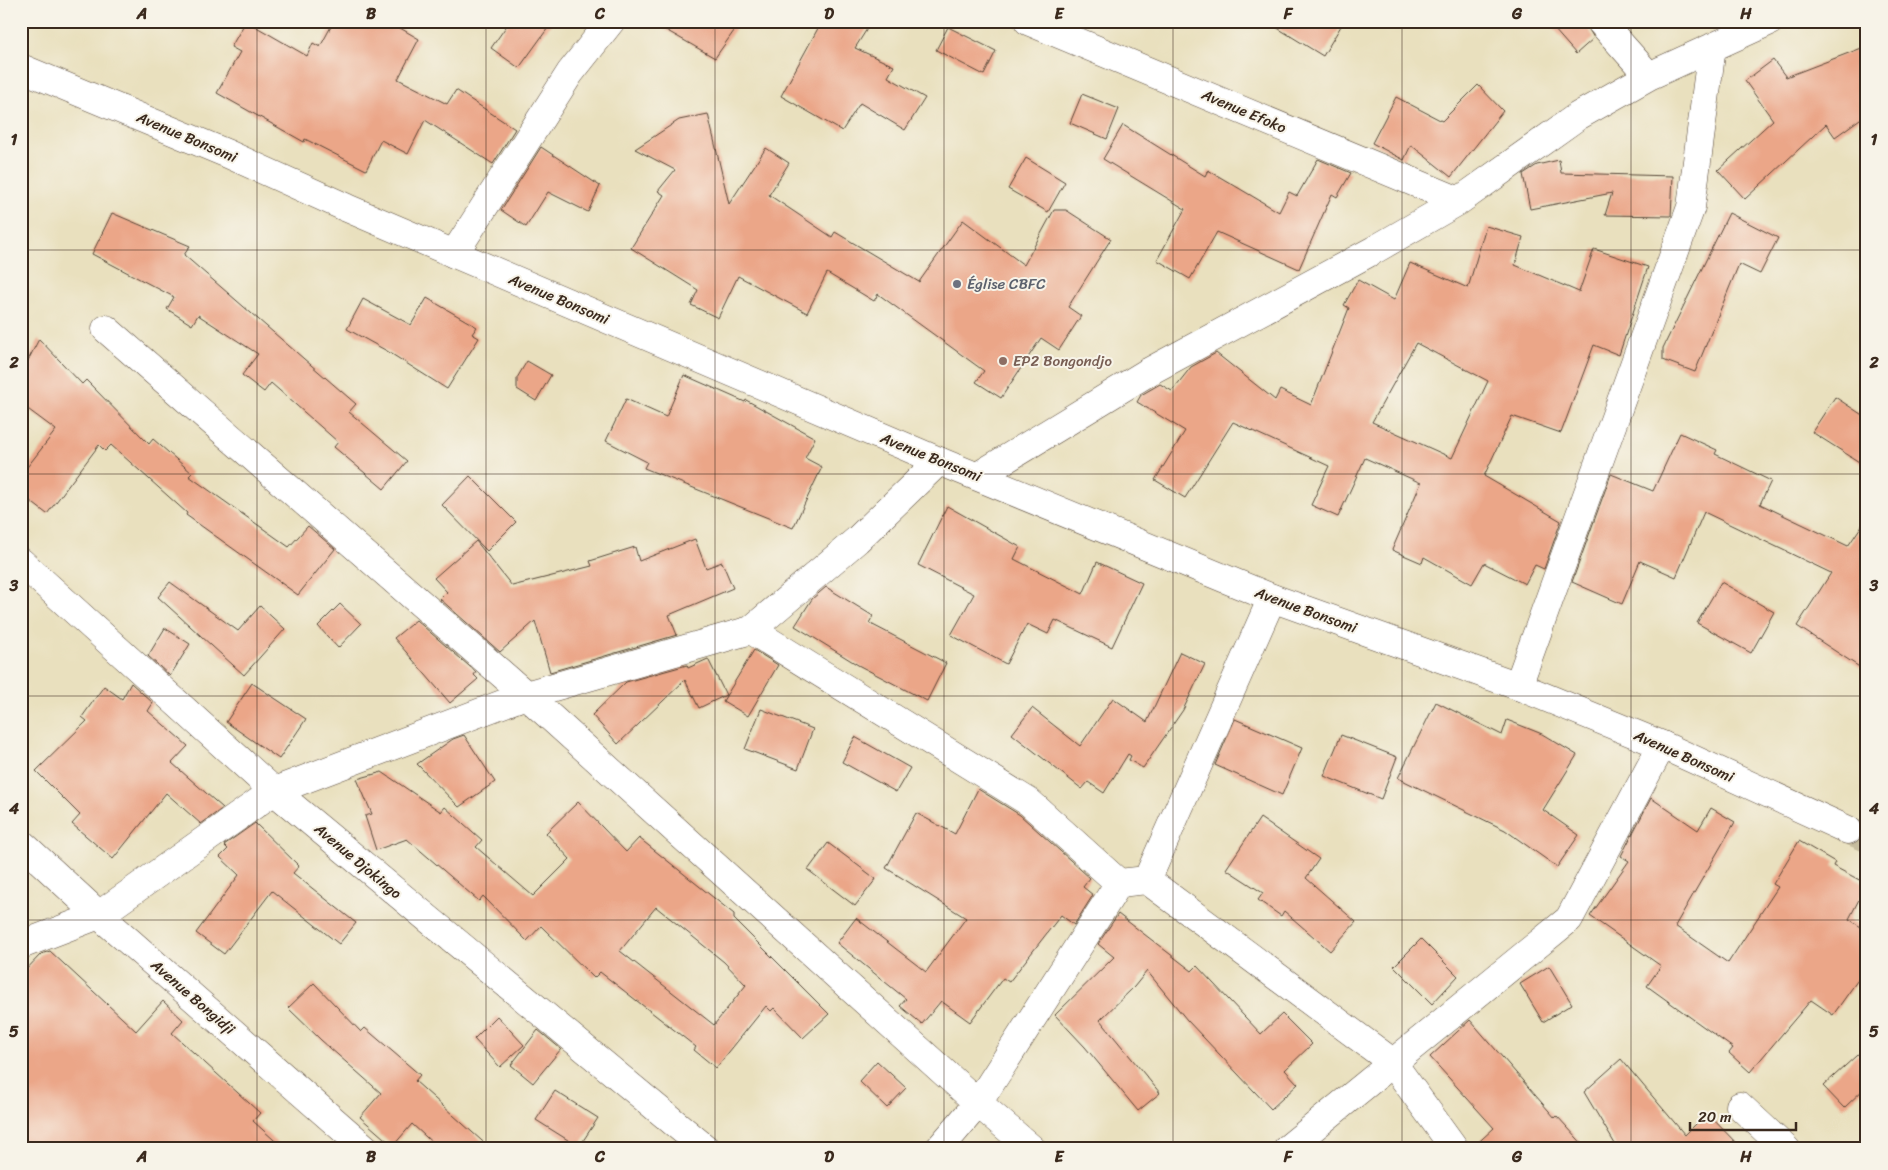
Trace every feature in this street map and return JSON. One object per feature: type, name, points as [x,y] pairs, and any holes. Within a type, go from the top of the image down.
[{"type":"street","points":[[454,254],[570,73],[612,21]]},
{"type":"street","name":"Avenue Efoko","points":[[1028,21],[1460,201]]},
{"type":"street","points":[[1600,21],[1648,76]]},
{"type":"street","points":[[978,476],[1150,371],[1374,250],[1460,201],[1578,116],[1648,76],[1770,21]]},
{"type":"street","points":[[1518,686],[1691,207],[1712,47]]},
{"type":"street","name":"Avenue Bonsomi","points":[[21,68],[228,154],[454,254],[939,461],[1272,598],[1518,686],[1662,745],[1848,830]]},
{"type":"street","points":[[106,329],[526,696],[978,1103],[1032,1149]]},
{"type":"street","points":[[21,945],[99,915],[274,791],[526,696],[751,630],[857,540],[939,461]]},
{"type":"street","name":"Avenue Djokingo","points":[[21,562],[274,791],[706,1149]]},
{"type":"street","points":[[1147,880],[1272,598]]},
{"type":"street","points":[[751,630],[1029,802],[1119,883],[1147,880],[1392,1062],[1455,1149]]},
{"type":"street","points":[[1287,1149],[1569,919],[1662,745]]},
{"type":"street","name":"Avenue Bongidji","points":[[21,844],[99,915],[366,1149]]},
{"type":"street","points":[[939,1149],[978,1103],[1119,883]]},
{"type":"street","points":[[1740,1106],[1786,1149]]},
{"type":"building","points":[[246,21],[307,56],[313,43],[320,47],[334,21],[388,21],[419,39],[398,79],[447,104],[456,90],[515,129],[493,164],[425,120],[408,154],[381,140],[366,170],[305,139],[304,142],[217,93],[240,52],[231,47]]},
{"type":"building","points":[[510,21],[553,21],[519,68],[491,48]]},
{"type":"building","points":[[650,21],[741,21],[715,58]]},
{"type":"building","points":[[822,21],[872,21],[855,48],[894,66],[888,77],[925,98],[905,130],[860,103],[842,131],[781,96]]},
{"type":"building","points":[[1266,21],[1344,21],[1323,56]]},
{"type":"building","points":[[1547,21],[1584,21],[1594,38],[1576,54]]},
{"type":"building","points":[[948,27],[996,51],[984,75],[936,50]]},
{"type":"building","points":[[1867,46],[1867,114],[1835,137],[1826,124],[1745,199],[1718,170],[1773,120],[1745,81],[1773,60],[1786,77]]},
{"type":"building","points":[[1478,85],[1503,111],[1451,177],[1411,145],[1404,160],[1372,143],[1396,97],[1442,121]]},
{"type":"building","points":[[1082,94],[1119,109],[1107,139],[1070,123]]},
{"type":"building","points":[[708,114],[729,204],[766,148],[789,163],[769,195],[832,237],[835,232],[919,282],[963,220],[1024,265],[1054,210],[1066,210],[1111,239],[1068,307],[1081,316],[1059,350],[1041,338],[1001,398],[976,382],[984,371],[878,294],[874,301],[827,273],[807,313],[738,276],[718,318],[691,305],[698,290],[631,248],[664,195],[658,191],[675,170],[635,149],[679,120]]},
{"type":"building","points":[[1123,125],[1205,176],[1208,170],[1279,212],[1289,192],[1297,196],[1318,159],[1351,173],[1337,197],[1332,194],[1299,269],[1217,232],[1190,279],[1157,260],[1185,209],[1103,159]]},
{"type":"building","points":[[541,147],[600,186],[588,212],[548,192],[526,227],[501,210]]},
{"type":"building","points":[[1026,158],[1065,182],[1048,212],[1008,189]]},
{"type":"building","points":[[1559,160],[1561,173],[1673,176],[1671,216],[1605,215],[1612,193],[1530,209],[1523,174],[1537,165]]},
{"type":"building","points":[[112,213],[190,246],[184,255],[356,404],[349,412],[407,461],[384,489],[334,447],[338,442],[271,383],[264,392],[242,375],[258,354],[198,315],[192,325],[167,309],[174,297],[92,254]]},
{"type":"building","points":[[1729,213],[1778,238],[1760,274],[1739,264],[1695,372],[1663,360],[1663,348]]},
{"type":"building","points":[[1486,226],[1523,237],[1515,265],[1579,292],[1594,249],[1648,267],[1619,355],[1594,345],[1561,433],[1512,416],[1484,476],[1561,521],[1544,569],[1535,565],[1525,584],[1484,563],[1472,584],[1424,557],[1422,563],[1392,550],[1421,483],[1365,458],[1338,517],[1311,505],[1329,466],[1233,422],[1185,498],[1155,480],[1185,431],[1137,402],[1141,395],[1160,384],[1172,391],[1191,367],[1216,353],[1275,400],[1280,390],[1311,405],[1349,308],[1344,305],[1358,280],[1394,300],[1410,263],[1468,288]],"holes":[[[1416,343],[1488,381],[1452,458],[1372,422]]]},
{"type":"building","points":[[427,298],[477,327],[472,334],[479,338],[447,389],[387,351],[347,329],[363,299],[411,325]]},
{"type":"building","points":[[39,339],[82,384],[86,380],[149,444],[153,439],[192,473],[189,476],[289,547],[308,526],[335,549],[298,595],[186,515],[187,513],[111,445],[105,451],[99,445],[47,514],[21,494],[21,475],[56,430],[21,404],[21,374]]},
{"type":"building","points":[[527,361],[551,375],[536,401],[517,389],[517,378]]},
{"type":"building","points":[[684,375],[745,402],[746,400],[815,438],[805,458],[822,467],[793,528],[644,468],[647,462],[606,441],[626,399],[666,417]]},
{"type":"building","points":[[1835,397],[1867,418],[1867,467],[1812,432]]},
{"type":"building","points":[[1680,433],[1717,450],[1715,454],[1771,481],[1760,504],[1848,546],[1867,518],[1867,672],[1797,626],[1831,573],[1704,512],[1676,577],[1640,561],[1622,604],[1572,582],[1611,474],[1653,491]]},
{"type":"building","points":[[470,476],[516,522],[487,551],[442,505]]},
{"type":"building","points":[[947,506],[1020,547],[1014,559],[1083,594],[1097,562],[1142,583],[1112,647],[1055,620],[1048,634],[1027,624],[1006,664],[951,635],[974,594],[918,565]]},
{"type":"building","points":[[695,539],[706,568],[722,562],[733,588],[669,615],[677,635],[550,672],[535,621],[500,652],[440,599],[447,592],[434,578],[476,541],[512,586],[592,566],[590,561],[635,547],[639,561]]},
{"type":"building","points":[[170,582],[238,631],[260,606],[285,629],[244,675],[158,597]]},
{"type":"building","points":[[1721,582],[1774,612],[1751,653],[1697,623]]},
{"type":"building","points":[[826,587],[873,616],[869,623],[946,663],[927,701],[858,665],[795,626],[812,599]]},
{"type":"building","points":[[340,604],[361,624],[338,648],[318,626]]},
{"type":"building","points":[[416,620],[476,672],[474,675],[478,679],[450,703],[394,638]]},
{"type":"building","points":[[165,628],[190,644],[170,676],[148,656]]},
{"type":"building","points":[[754,650],[778,665],[748,716],[723,701]]},
{"type":"building","points":[[1180,652],[1205,664],[1183,710],[1143,768],[1129,760],[1131,756],[1128,754],[1104,793],[1088,782],[1082,789],[1012,734],[1032,708],[1080,746],[1113,698],[1147,722]]},
{"type":"building","points":[[708,659],[726,695],[699,708],[685,680],[618,744],[592,715],[626,682],[687,665],[688,668]]},
{"type":"building","points":[[131,683],[153,703],[148,711],[188,746],[172,763],[223,808],[201,824],[166,793],[113,859],[72,824],[80,815],[36,771],[87,721],[82,717],[104,686],[122,699]]},
{"type":"building","points":[[252,683],[306,719],[279,759],[226,722]]},
{"type":"building","points":[[1436,702],[1502,735],[1507,720],[1542,734],[1577,755],[1543,810],[1579,835],[1557,867],[1505,830],[1398,778]]},
{"type":"building","points":[[761,709],[813,729],[798,769],[745,749]]},
{"type":"building","points":[[1235,719],[1302,748],[1282,795],[1215,765]]},
{"type":"building","points":[[464,735],[495,782],[459,807],[417,764],[453,739]]},
{"type":"building","points":[[1341,735],[1397,757],[1381,799],[1324,776]]},
{"type":"building","points":[[855,737],[910,768],[896,792],[842,762]]},
{"type":"building","points":[[382,772],[441,812],[445,807],[482,840],[476,847],[533,896],[570,859],[546,833],[578,802],[626,852],[639,838],[734,914],[734,919],[829,1014],[803,1038],[774,1008],[771,1011],[766,1006],[716,1068],[694,1050],[696,1047],[600,972],[594,978],[541,926],[527,941],[483,896],[479,901],[407,839],[376,850],[365,816],[372,814],[357,779]],"holes":[[[656,907],[724,962],[746,985],[714,1025],[620,951]]]},
{"type":"building","points":[[978,789],[1020,815],[1090,878],[1083,887],[1093,895],[1074,925],[1061,915],[1009,982],[1003,978],[970,1022],[941,1001],[922,1024],[900,1006],[906,999],[837,943],[856,918],[926,972],[966,918],[886,868],[916,813],[955,834]]},
{"type":"building","points":[[1651,798],[1698,830],[1711,808],[1735,822],[1675,926],[1728,963],[1778,887],[1773,884],[1799,841],[1835,862],[1833,866],[1867,884],[1849,919],[1867,931],[1867,967],[1833,1015],[1811,1000],[1750,1072],[1729,1053],[1733,1048],[1647,986],[1661,966],[1590,916],[1629,861],[1621,856]]},
{"type":"building","points":[[1260,818],[1319,859],[1306,878],[1356,922],[1330,951],[1284,911],[1281,916],[1258,900],[1263,893],[1226,869]]},
{"type":"building","points":[[255,823],[299,866],[293,873],[356,923],[339,944],[272,891],[224,954],[196,933],[239,875],[220,857],[228,849],[224,845]]},
{"type":"building","points":[[828,843],[876,879],[855,906],[808,870]]},
{"type":"building","points":[[1118,914],[1192,971],[1197,966],[1261,1034],[1282,1014],[1312,1044],[1285,1070],[1298,1084],[1271,1109],[1187,1020],[1147,971],[1134,987],[1100,1020],[1160,1093],[1138,1111],[1085,1047],[1055,1015],[1114,957],[1098,944]]},
{"type":"building","points":[[1421,939],[1458,976],[1432,1004],[1394,966]]},
{"type":"building","points":[[50,951],[136,1031],[163,1001],[183,1020],[172,1033],[260,1113],[253,1121],[284,1149],[21,1149],[21,975],[41,954]]},
{"type":"building","points":[[1549,966],[1572,1004],[1543,1022],[1520,984]]},
{"type":"building","points":[[314,983],[361,1032],[365,1028],[420,1075],[415,1081],[491,1149],[439,1149],[412,1124],[393,1146],[360,1117],[381,1093],[288,1008]]},
{"type":"building","points":[[497,1016],[524,1045],[500,1067],[474,1039]]},
{"type":"building","points":[[1470,1020],[1555,1118],[1557,1116],[1587,1149],[1471,1149],[1494,1128],[1430,1057]]},
{"type":"building","points":[[538,1030],[561,1049],[533,1083],[511,1065]]},
{"type":"building","points":[[1867,1046],[1867,1086],[1844,1108],[1823,1086]]},
{"type":"building","points":[[1621,1059],[1685,1135],[1707,1113],[1742,1149],[1618,1149],[1584,1092]]},
{"type":"building","points":[[877,1061],[906,1088],[887,1108],[859,1081]]},
{"type":"building","points":[[555,1091],[598,1118],[579,1147],[536,1120]]},
{"type":"tunnel","points":[[1848,830],[1867,838]]},
{"type":"place","name":"Église CBFC","points":[[957,284]]},
{"type":"place","name":"EP2 Bongondjo","points":[[1003,361]]}]
